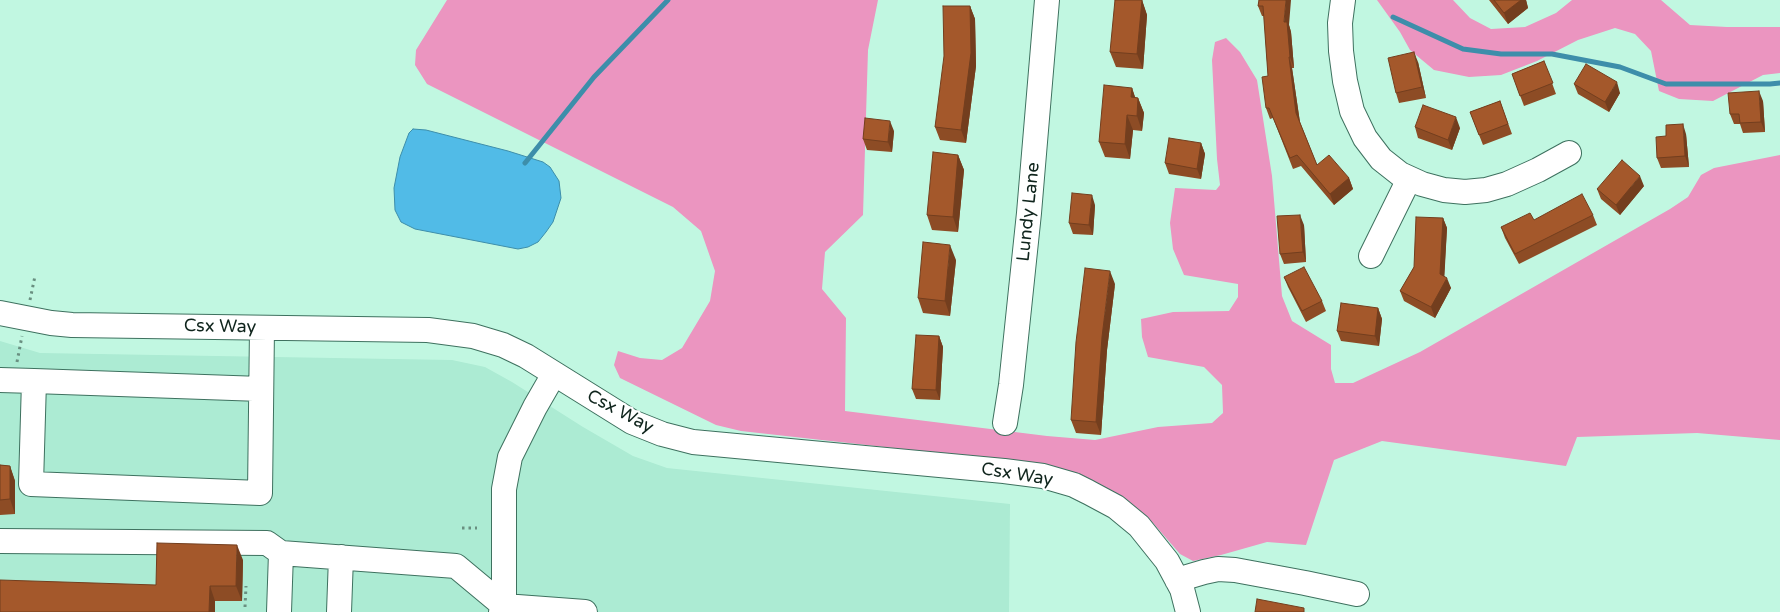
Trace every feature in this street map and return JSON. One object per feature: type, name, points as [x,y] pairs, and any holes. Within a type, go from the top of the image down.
[{"type":"street","name":"Lundy Lane","points":[[1005,423],[1029,213],[1047,0]]},
{"type":"street","points":[[1343,0],[1340,23],[1341,51],[1345,82],[1352,111],[1364,138],[1381,159],[1409,178],[1444,190],[1465,192],[1486,190],[1507,184],[1569,153]]},
{"type":"street","points":[[1371,256],[1409,178]]},
{"type":"street","name":"Csx Way","points":[[0,313],[72,325],[428,330],[473,336],[503,345],[526,356],[632,422],[662,434],[693,442],[1028,473],[1074,485],[1116,508],[1139,526],[1167,561],[1178,580],[1188,612]]},
{"type":"street","points":[[34,381],[31,484],[260,493],[262,328]]},
{"type":"street","points":[[502,609],[504,489],[510,457],[554,374]]},
{"type":"street","points":[[0,380],[261,389]]},
{"type":"street","points":[[0,541],[267,543],[281,552],[456,566],[502,609],[585,612]]},
{"type":"street","points":[[280,612],[281,552]]},
{"type":"street","points":[[339,612],[341,557]]},
{"type":"street","points":[[1178,580],[1218,569],[1235,570],[1357,594]]},
{"type":"path","points":[[30,299],[35,276]]},
{"type":"path","points":[[18,355],[22,335]]},
{"type":"path","points":[[462,528],[477,528]]},
{"type":"path","points":[[245,607],[246,586]]},
{"type":"shaded area","points":[[447,0],[878,0],[868,50],[863,215],[825,252],[822,289],[846,318],[845,411],[1047,436],[1095,440],[1158,427],[1212,423],[1223,413],[1222,385],[1204,367],[1148,357],[1142,337],[1141,319],[1173,312],[1229,311],[1238,297],[1238,284],[1184,275],[1173,249],[1170,223],[1175,188],[1216,190],[1220,185],[1212,60],[1215,42],[1226,38],[1240,52],[1257,80],[1272,176],[1282,296],[1292,321],[1331,345],[1331,369],[1335,383],[1353,383],[1420,352],[1670,209],[1688,197],[1701,175],[1714,168],[1780,155],[1780,440],[1697,433],[1577,437],[1566,466],[1382,441],[1334,460],[1306,545],[1267,542],[1193,561],[1180,554],[1153,523],[1120,496],[992,459],[741,431],[716,425],[620,378],[614,365],[618,351],[640,358],[662,360],[682,348],[710,301],[715,271],[701,231],[673,207],[427,84],[415,65],[416,50]]},
{"type":"shaded area","points":[[1377,0],[1453,0],[1470,18],[1491,29],[1525,27],[1556,13],[1572,0],[1661,0],[1690,25],[1780,27],[1780,73],[1763,75],[1713,101],[1679,99],[1659,91],[1651,51],[1635,34],[1615,28],[1578,40],[1537,61],[1501,75],[1469,77],[1434,70],[1410,50],[1400,32]]},
{"type":"shaded area","points":[[0,341],[40,353],[452,360],[485,367],[633,456],[667,468],[1010,504],[1009,612],[0,612]]},
{"type":"water","points":[[413,129],[426,130],[508,151],[543,162],[550,167],[559,181],[561,198],[553,222],[538,242],[518,249],[415,229],[401,222],[395,210],[394,188],[400,157],[409,133]]},
{"type":"building","points":[[1115,0],[1142,0],[1137,54],[1110,52]]},
{"type":"building","points":[[1259,0],[1286,0],[1284,22],[1287,22],[1296,113],[1317,165],[1329,155],[1349,178],[1330,194],[1297,155],[1290,158],[1269,108],[1266,108],[1262,77],[1268,76],[1263,6],[1258,6]]},
{"type":"building","points":[[1494,0],[1521,0],[1504,13]]},
{"type":"building","points":[[943,6],[970,6],[971,53],[961,130],[935,127],[944,56]]},
{"type":"building","points":[[1414,52],[1422,87],[1396,93],[1388,58]]},
{"type":"building","points":[[1544,61],[1553,83],[1520,96],[1512,74]]},
{"type":"building","points":[[1586,64],[1617,82],[1605,102],[1574,84]]},
{"type":"building","points":[[1104,85],[1132,88],[1131,97],[1138,98],[1137,116],[1127,115],[1125,144],[1099,142]]},
{"type":"building","points":[[1759,91],[1761,122],[1740,123],[1739,114],[1730,114],[1728,93]]},
{"type":"building","points":[[1500,101],[1508,124],[1479,135],[1470,112]]},
{"type":"building","points":[[1423,105],[1456,117],[1448,140],[1415,127]]},
{"type":"building","points":[[865,118],[890,121],[888,142],[863,139]]},
{"type":"building","points":[[1683,124],[1685,156],[1657,158],[1656,137],[1666,136],[1666,125]]},
{"type":"building","points":[[1169,138],[1201,143],[1197,169],[1165,163]]},
{"type":"building","points":[[933,152],[958,155],[953,217],[927,215]]},
{"type":"building","points":[[1622,160],[1640,176],[1616,205],[1597,189]]},
{"type":"building","points":[[1072,193],[1092,195],[1089,225],[1069,223]]},
{"type":"building","points":[[1582,194],[1593,215],[1515,254],[1501,227],[1530,213],[1534,220]]},
{"type":"building","points":[[1300,215],[1303,252],[1280,254],[1277,216]]},
{"type":"building","points":[[1416,217],[1443,218],[1440,274],[1447,278],[1431,307],[1400,291],[1414,267]]},
{"type":"building","points":[[923,242],[950,245],[945,301],[918,298]]},
{"type":"building","points":[[1304,267],[1322,301],[1302,311],[1284,277]]},
{"type":"building","points":[[1085,268],[1110,271],[1102,337],[1096,422],[1071,420],[1076,342]]},
{"type":"building","points":[[1341,303],[1378,308],[1375,336],[1337,331]]},
{"type":"building","points":[[916,335],[939,336],[936,390],[912,389]]},
{"type":"building","points":[[0,465],[10,466],[10,499],[0,500]]},
{"type":"building","points":[[157,543],[237,545],[236,586],[210,586],[209,612],[0,612],[0,580],[156,585]]},
{"type":"building","points":[[1257,599],[1304,608],[1304,612],[1255,612]]},
{"type":"waterway","points":[[525,163],[594,77],[668,0]]},
{"type":"waterway","points":[[1393,17],[1463,49],[1501,54],[1552,54],[1620,67],[1666,84],[1780,83]]}]
